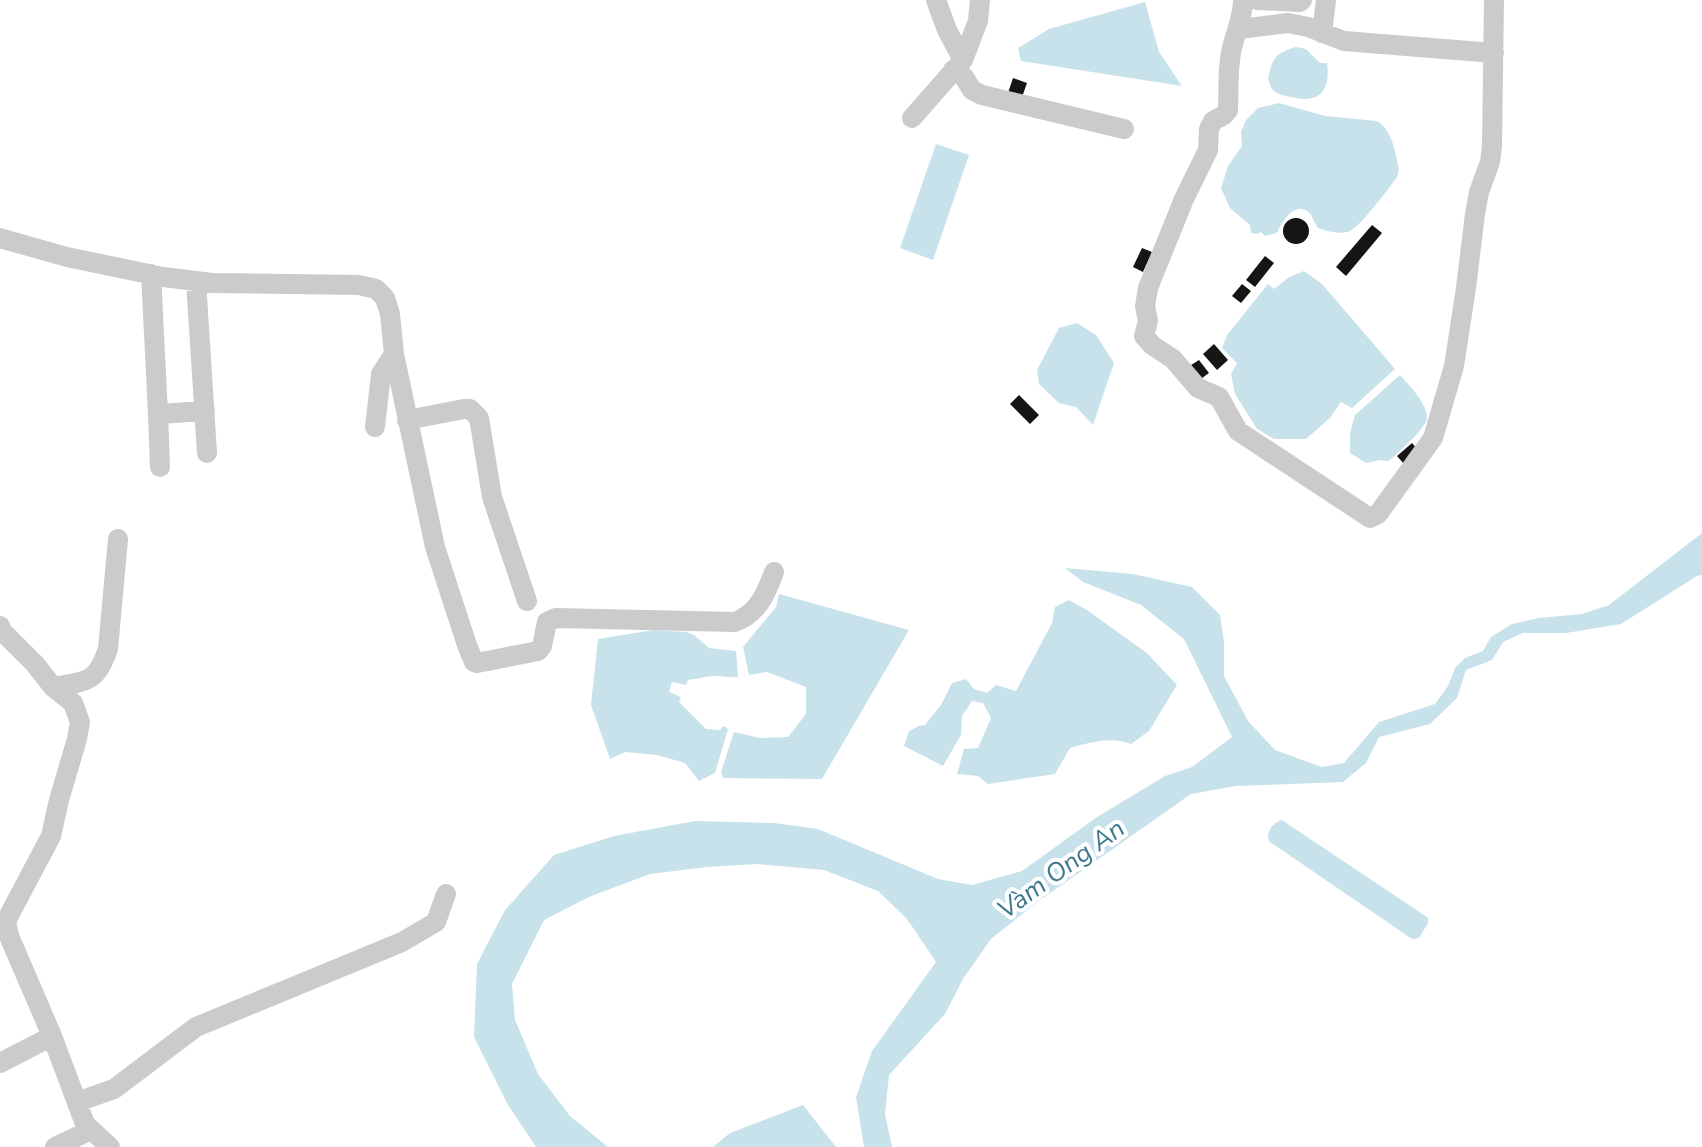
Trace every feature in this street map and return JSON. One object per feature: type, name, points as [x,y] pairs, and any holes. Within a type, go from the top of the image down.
[{"type":"street","points":[[936,0],[958,65],[972,90],[1124,129]]},
{"type":"street","points":[[912,118],[958,65],[978,21],[980,0]]},
{"type":"street","points":[[1243,0],[1243,12],[1230,60],[1228,110],[1213,121],[1209,129],[1208,150],[1184,199],[1148,288],[1145,306],[1148,321],[1144,336],[1173,359],[1198,388],[1219,397],[1238,431],[1370,518],[1378,514],[1431,442],[1454,366],[1475,214],[1492,146],[1494,0]]},
{"type":"street","points":[[1257,0],[1302,0]]},
{"type":"street","points":[[1322,33],[1326,0]]},
{"type":"street","points":[[1239,29],[1288,23],[1344,41],[1494,53]]},
{"type":"street","points":[[0,238],[67,257],[196,281],[359,285],[376,289],[385,298],[390,314],[394,354],[435,547],[474,662],[538,651],[547,622],[556,618],[735,622],[764,598],[774,572]]},
{"type":"street","points":[[151,274],[160,467]]},
{"type":"street","points":[[196,281],[207,453]]},
{"type":"street","points":[[375,427],[381,374],[394,354]]},
{"type":"street","points":[[407,420],[464,409],[470,409],[479,418],[492,497],[527,601]]},
{"type":"street","points":[[158,414],[205,411]]},
{"type":"street","points":[[53,687],[92,678],[102,666],[108,649],[118,539]]},
{"type":"street","points":[[0,626],[78,712],[77,739],[51,836],[14,908],[3,921],[85,1124],[110,1147]]},
{"type":"street","points":[[77,1102],[121,1085],[196,1027],[402,942],[436,922],[446,894]]},
{"type":"street","points":[[0,1063],[52,1036]]},
{"type":"street","points":[[55,1147],[91,1130]]},
{"type":"water","points":[[1145,2],[1159,52],[1182,86],[1021,61],[1018,48],[1049,29]]},
{"type":"water","points":[[1296,47],[1306,49],[1320,63],[1327,63],[1327,82],[1316,97],[1301,99],[1284,95],[1275,91],[1270,84],[1268,78],[1276,57]]},
{"type":"water","points":[[1279,103],[1325,116],[1377,121],[1390,136],[1399,170],[1397,177],[1368,215],[1350,231],[1338,233],[1318,228],[1309,212],[1302,209],[1289,215],[1277,233],[1265,236],[1261,232],[1251,233],[1250,225],[1230,208],[1221,188],[1228,166],[1242,146],[1241,132],[1246,120],[1258,108]]},
{"type":"water","points":[[936,144],[969,155],[933,260],[900,248]]},
{"type":"water","points":[[1304,271],[1322,284],[1395,369],[1352,408],[1341,402],[1330,418],[1306,439],[1274,439],[1257,429],[1235,394],[1231,374],[1237,363],[1222,348],[1227,335],[1268,284],[1274,289],[1289,277]]},
{"type":"water","points":[[1077,323],[1096,335],[1114,363],[1093,425],[1076,407],[1059,403],[1039,384],[1037,370],[1059,328]]},
{"type":"water","points":[[1400,375],[1424,406],[1426,422],[1389,461],[1366,463],[1350,453],[1350,433],[1355,415]]},
{"type":"water","name":"Vàm Ong An","points":[[1702,533],[1702,575],[1621,624],[1566,633],[1523,633],[1503,642],[1492,660],[1466,670],[1457,698],[1430,724],[1379,737],[1366,763],[1343,782],[1236,786],[1191,794],[1036,903],[991,939],[963,979],[945,1014],[889,1075],[885,1114],[892,1147],[864,1147],[856,1097],[872,1051],[936,962],[907,919],[878,891],[824,870],[757,864],[650,874],[589,897],[544,920],[512,984],[515,1020],[538,1074],[570,1116],[608,1147],[536,1147],[508,1105],[474,1037],[477,964],[505,910],[554,855],[614,836],[695,821],[774,823],[818,829],[938,879],[972,885],[1022,871],[1097,817],[1165,776],[1192,767],[1232,737],[1184,639],[1141,605],[1083,582],[1065,568],[1133,574],[1192,587],[1220,615],[1224,676],[1248,721],[1275,750],[1322,767],[1344,763],[1379,722],[1435,704],[1448,686],[1455,668],[1465,658],[1483,651],[1491,637],[1512,624],[1582,614],[1609,605]]},
{"type":"water","points":[[779,594],[909,630],[822,779],[723,778],[721,772],[734,732],[760,738],[788,737],[806,714],[806,687],[767,672],[749,675],[743,647],[776,607]]},
{"type":"water","points":[[1069,600],[1147,653],[1177,685],[1149,731],[1131,744],[1108,740],[1070,748],[1055,774],[988,784],[978,776],[957,774],[964,749],[978,748],[991,718],[983,703],[972,701],[962,716],[961,735],[943,766],[904,746],[909,731],[925,725],[941,705],[952,683],[966,679],[974,689],[987,693],[996,685],[1016,691],[1052,623],[1055,607]]},
{"type":"water","points":[[654,630],[686,632],[709,648],[736,651],[738,677],[706,677],[688,680],[686,685],[672,682],[669,692],[681,697],[679,702],[706,729],[720,730],[723,726],[728,729],[715,773],[699,781],[685,763],[657,755],[625,752],[610,759],[591,705],[598,639]]},
{"type":"water","points":[[1282,820],[1428,918],[1419,938],[1412,939],[1270,842],[1270,829]]},
{"type":"water","points":[[803,1105],[836,1147],[713,1147],[730,1133]]},
{"type":"building","points":[[1013,78],[1027,83],[1021,100],[1007,96]]},
{"type":"building","points":[[1296,218],[1305,222],[1309,231],[1305,240],[1296,244],[1287,240],[1283,231],[1287,222]]},
{"type":"building","points":[[1372,225],[1382,233],[1346,276],[1336,267]]},
{"type":"building","points":[[1142,248],[1152,252],[1143,272],[1133,267]]},
{"type":"building","points":[[1265,256],[1274,263],[1255,287],[1246,280]]},
{"type":"building","points":[[1242,284],[1251,291],[1241,303],[1232,296]]},
{"type":"building","points":[[1214,344],[1228,360],[1217,370],[1203,354]]},
{"type":"building","points":[[1199,360],[1209,373],[1198,381],[1188,367]]},
{"type":"building","points":[[1019,395],[1039,415],[1030,424],[1010,404]]},
{"type":"building","points":[[1412,443],[1419,451],[1404,464],[1397,456]]}]
